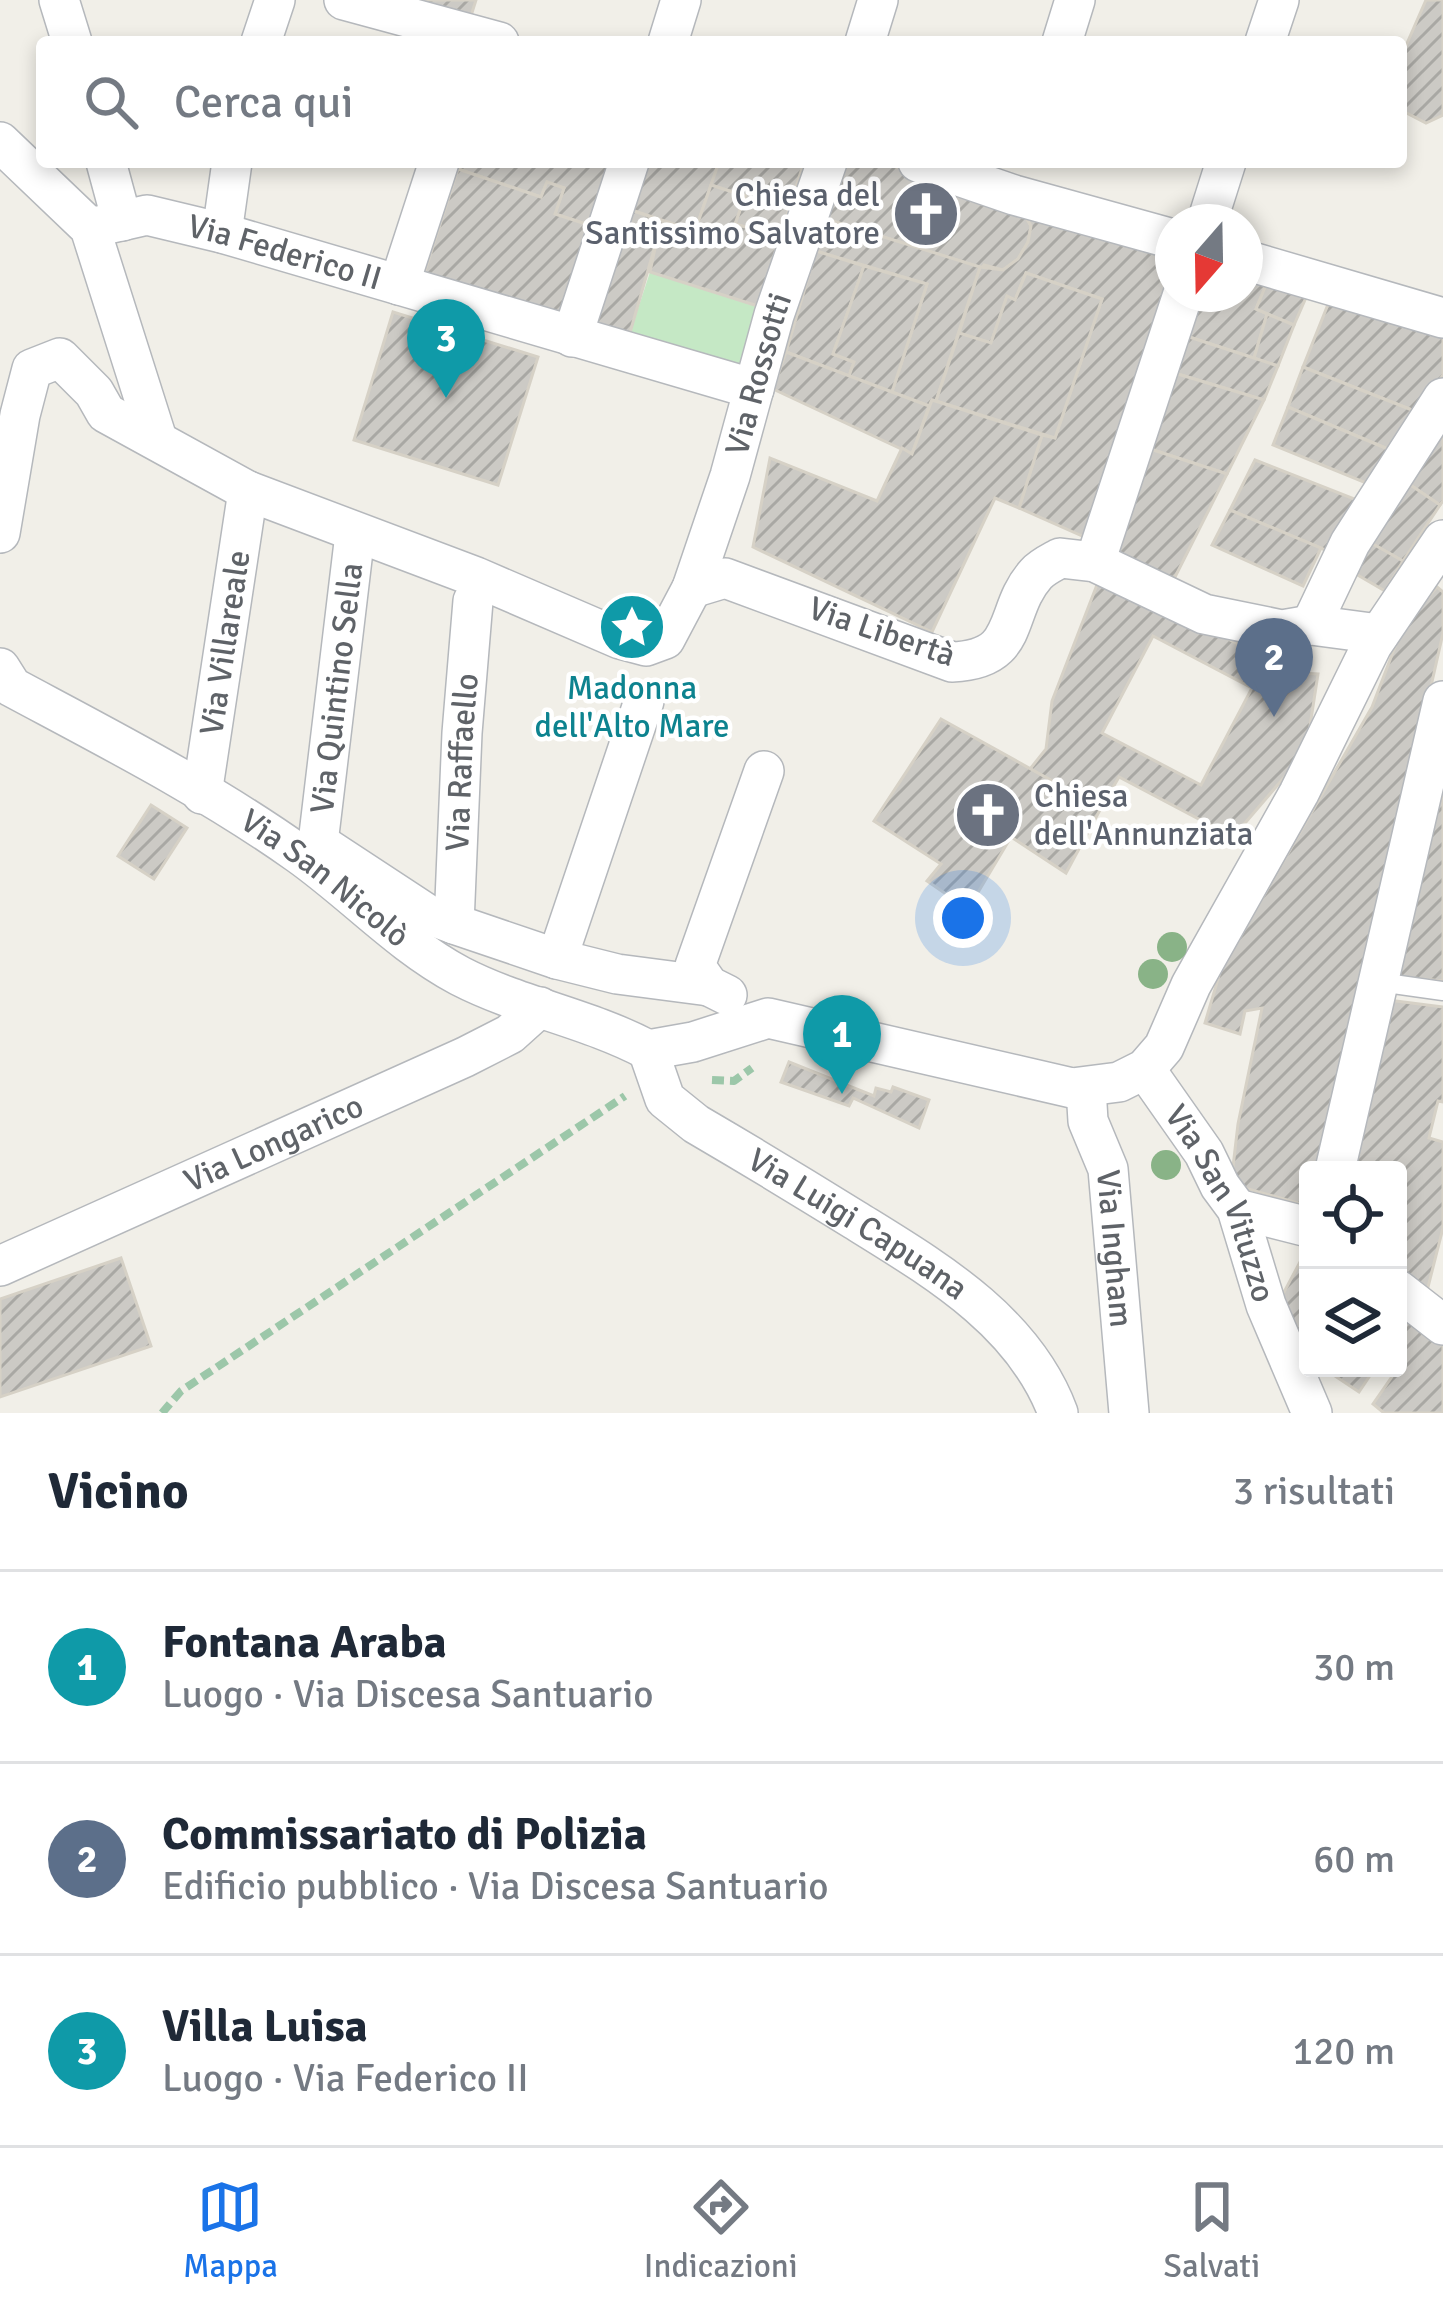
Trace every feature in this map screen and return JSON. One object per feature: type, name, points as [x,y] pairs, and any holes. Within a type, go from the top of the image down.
[{"type":"street","points":[[59,0],[70,36]]},
{"type":"street","points":[[263,36],[275,0]]},
{"type":"street","points":[[344,0],[487,30]]},
{"type":"street","points":[[670,36],[681,0]]},
{"type":"street","points":[[868,36],[878,0]]},
{"type":"street","points":[[1064,36],[1076,0]]},
{"type":"street","points":[[1267,36],[1279,0]]},
{"type":"street","points":[[0,142],[106,224]]},
{"type":"street","points":[[106,168],[106,224],[158,440]]},
{"type":"street","points":[[222,233],[231,168]]},
{"type":"street","points":[[399,285],[438,168]]},
{"type":"street","points":[[572,337],[627,168]]},
{"type":"street","name":"Via Rossotti","points":[[475,589],[646,646],[665,639],[692,588],[730,476],[774,315],[825,168]]},
{"type":"street","points":[[954,168],[1020,179],[1155,232]]},
{"type":"street","points":[[1213,204],[1224,168]]},
{"type":"street","name":"Via Federico II","points":[[106,224],[147,215],[222,233],[754,389]]},
{"type":"street","points":[[1263,265],[1443,318]]},
{"type":"street","points":[[1177,312],[1095,562],[1204,614],[1282,630],[1311,626],[1379,634]]},
{"type":"street","points":[[0,532],[32,369],[60,358],[94,392],[106,413],[248,491],[475,589]]},
{"type":"street","points":[[1311,626],[1350,543],[1443,398]]},
{"type":"street","name":"Via Villareale","points":[[202,794],[248,491]]},
{"type":"street","name":"Via Quintino Sella","points":[[307,847],[355,534]]},
{"type":"street","points":[[307,847],[428,914],[557,959],[635,977],[709,986],[768,1018],[1072,1088],[1119,1082],[1145,1069],[1164,1047],[1191,985],[1299,793],[1379,634],[1443,540]]},
{"type":"street","name":"Via Libertà","points":[[692,588],[725,578],[952,662],[977,662],[1003,642],[1036,574],[1060,558],[1095,562]]},
{"type":"street","name":"Via Raffaello","points":[[454,924],[462,733],[475,589]]},
{"type":"street","name":"Via San Nicolò","points":[[4,682],[202,794],[307,847],[425,954],[462,977],[589,1022],[653,1063]]},
{"type":"street","points":[[557,959],[644,701]]},
{"type":"street","points":[[1337,1161],[1443,701]]},
{"type":"street","points":[[709,986],[695,966],[764,771]]},
{"type":"street","name":"Via Longarico","points":[[0,1266],[465,1057],[510,1034],[540,1007]]},
{"type":"street","points":[[653,1063],[693,1042],[768,1018]]},
{"type":"street","name":"Via Luigi Capuana","points":[[653,1063],[664,1099],[696,1124],[938,1271],[990,1313],[1049,1388],[1058,1413]]},
{"type":"street","name":"Via San Vituzzo","points":[[1145,1069],[1237,1209],[1266,1305],[1312,1413]]},
{"type":"street","name":"Via Ingham","points":[[1086,1088],[1088,1120],[1108,1169],[1130,1413]]},
{"type":"street","points":[[1237,1209],[1299,1225]]},
{"type":"street","points":[[1407,1296],[1442,1318]]},
{"type":"lane","points":[[1379,982],[1443,992]]},
{"type":"path","points":[[162,1413],[181,1391],[653,1063]]},
{"type":"green space","points":[[650,272],[758,306],[737,371],[629,336]]},
{"type":"building","points":[[404,0],[476,0],[470,19]]},
{"type":"building","points":[[1426,0],[1443,0],[1443,115],[1426,123],[1407,113],[1407,43]]},
{"type":"building","points":[[610,168],[592,226],[555,214],[564,188],[547,182],[541,197],[458,169]]},
{"type":"building","points":[[645,168],[717,168],[695,231],[631,210]]},
{"type":"building","points":[[717,168],[802,168],[780,237],[735,224],[745,196],[711,185]]},
{"type":"building","name":"Chiesa del Santissimo Salvatore","points":[[840,168],[900,168],[1003,198],[1021,208],[1031,226],[1018,259],[1003,270],[982,268],[826,219]]},
{"type":"building","points":[[458,169],[541,197],[547,182],[564,188],[555,214],[592,226],[564,317],[424,274]]},
{"type":"building","points":[[711,185],[745,196],[735,224],[780,237],[758,306],[650,272],[657,239],[671,244],[677,226],[695,231]]},
{"type":"building","points":[[1021,208],[1155,252],[1155,312],[1164,312],[1089,539],[1019,508],[1042,435],[1055,438],[1102,299],[1026,273],[1015,300],[1007,296],[991,343],[959,333],[980,267],[1003,270],[1018,259],[1031,226]]},
{"type":"building","points":[[631,210],[677,226],[671,244],[657,239],[629,336],[594,325]]},
{"type":"building","points":[[826,219],[980,267],[936,401],[929,406],[892,392],[927,284],[816,251]]},
{"type":"building","points":[[816,251],[864,266],[833,354],[854,362],[849,376],[786,352]]},
{"type":"building","points":[[864,266],[927,284],[892,392],[849,376],[854,362],[833,354]]},
{"type":"building","points":[[1026,273],[1102,299],[1055,438],[936,401],[959,333],[991,343],[1007,296],[1015,300]]},
{"type":"building","points":[[1268,280],[1308,293],[1294,325],[1263,312]]},
{"type":"building","points":[[1331,297],[1443,336],[1443,375],[1417,412],[1303,367]]},
{"type":"building","points":[[393,312],[538,357],[498,485],[354,440]]},
{"type":"building","points":[[1191,312],[1267,314],[1254,358],[1183,335]]},
{"type":"building","points":[[1267,314],[1294,325],[1278,366],[1254,358]]},
{"type":"building","points":[[1183,335],[1278,366],[1264,400],[1171,372]]},
{"type":"building","points":[[786,352],[929,406],[912,454],[773,389]]},
{"type":"building","points":[[1303,367],[1417,412],[1390,450],[1288,407]]},
{"type":"building","points":[[1171,372],[1264,400],[1227,474],[1144,447]]},
{"type":"building","points":[[932,400],[1042,435],[1019,508],[995,498],[932,632],[753,547],[770,458],[877,501],[902,448],[912,454]]},
{"type":"building","points":[[1288,407],[1390,450],[1366,483],[1273,445]]},
{"type":"building","points":[[1443,412],[1443,501],[1440,505],[1400,478]]},
{"type":"building","points":[[1144,447],[1227,474],[1173,581],[1108,551]]},
{"type":"building","points":[[1255,460],[1357,500],[1330,552],[1230,510]]},
{"type":"building","points":[[1400,478],[1440,505],[1403,561],[1364,539]]},
{"type":"building","points":[[1230,510],[1321,548],[1303,586],[1212,545]]},
{"type":"building","points":[[1364,539],[1403,561],[1385,591],[1349,570]]},
{"type":"building","points":[[1100,577],[1298,673],[1318,674],[1306,752],[1233,837],[1119,777],[1101,808],[1030,769],[1046,749],[1052,701]],"holes":[[[1153,636],[1252,688],[1201,785],[1102,733]]]},
{"type":"building","points":[[1437,587],[1443,592],[1443,633],[1324,1161],[1299,1161],[1299,1203],[1231,1184],[1262,1008],[1245,1011],[1240,1034],[1205,1023],[1220,972],[1372,707],[1403,626]]},
{"type":"building","name":"Chiesa dell'Annunziata","points":[[941,719],[1101,808],[1066,873],[1011,837],[968,909],[927,881],[941,864],[874,821]]},
{"type":"building","points":[[1443,754],[1443,981],[1394,976]]},
{"type":"building","points":[[151,805],[187,828],[154,879],[118,856]]},
{"type":"building","points":[[1388,1000],[1443,1007],[1443,1102],[1438,1101],[1429,1138],[1443,1142],[1443,1228],[1427,1291],[1407,1279],[1407,1161],[1352,1161]]},
{"type":"building","points":[[789,1062],[874,1096],[876,1088],[891,1092],[893,1087],[929,1100],[919,1128],[853,1098],[849,1106],[781,1082]]},
{"type":"building","points":[[121,1258],[151,1346],[0,1397],[0,1299]]},
{"type":"building","points":[[1299,1264],[1299,1342],[1275,1309]]},
{"type":"building","points":[[1407,1315],[1443,1344],[1443,1413],[1384,1413],[1373,1404],[1392,1377],[1407,1377]]},
{"type":"building","points":[[1336,1377],[1369,1377],[1359,1392]]},
{"type":"place","name":"Chiesa del Santissimo Salvatore","points":[[926,214]]},
{"type":"place","name":"Villa Luisa","points":[[446,398]]},
{"type":"place","name":"Madonna dell'Alto Mare","points":[[632,627]]},
{"type":"place","name":"Commissariato di Polizia","points":[[1274,717]]},
{"type":"place","name":"Chiesa dell'Annunziata","points":[[988,815]]},
{"type":"place","name":"Fontana Araba","points":[[842,1094]]}]
